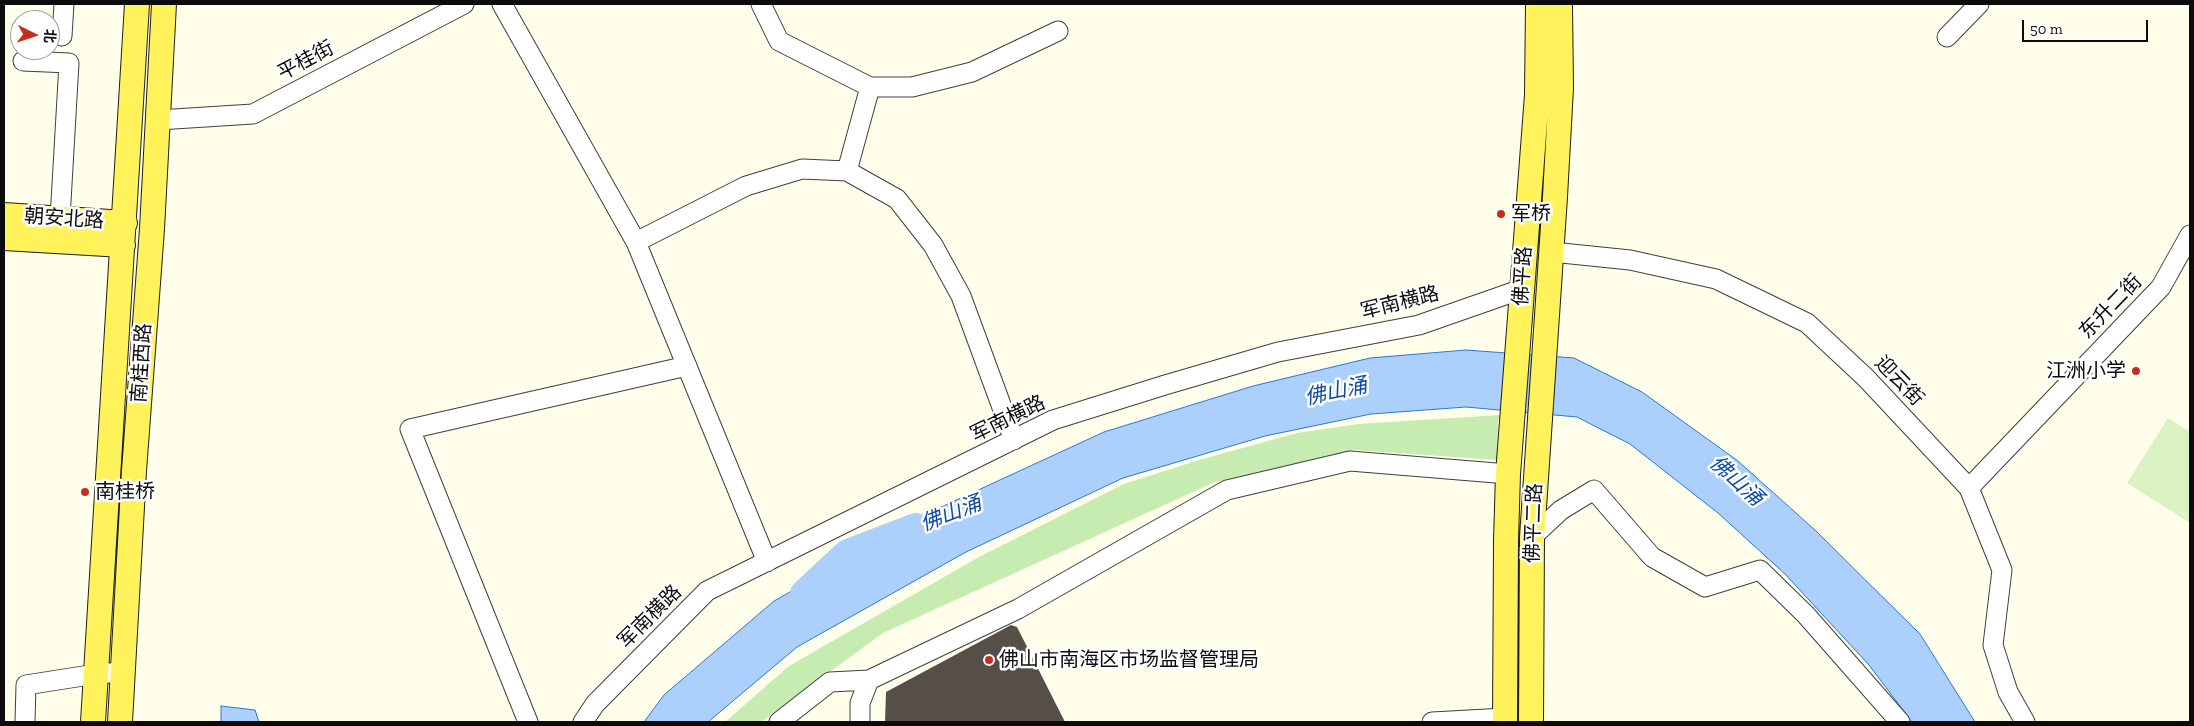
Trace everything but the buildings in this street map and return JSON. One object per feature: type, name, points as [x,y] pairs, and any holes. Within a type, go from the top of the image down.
[{"type":"main road","name":"南桂西路","points":[[93,722],[107,468],[124,234],[137,4]]},
{"type":"main road","name":"南桂西路","points":[[120,722],[134,471],[152,229],[164,4]]},
{"type":"main road","name":"佛平路","points":[[1512,428],[1537,95],[1538,4]]},
{"type":"main road","name":"佛平路","points":[[1547,323],[1561,88],[1560,4]]},
{"type":"main road","name":"朝安北路","points":[[4,215],[60,219],[124,234]]},
{"type":"main road","name":"朝安北路","points":[[4,238],[124,234]]},
{"type":"main road","name":"佛平二路","points":[[1531,722],[1532,537],[1538,428],[1547,323]]},
{"type":"main road","name":"佛平二路","points":[[1505,720],[1506,541],[1508,474],[1512,428]]},
{"type":"street","points":[[62,36],[64,4]]},
{"type":"street","name":"平桂街","points":[[158,120],[253,114],[464,4]]},
{"type":"street","points":[[502,4],[636,242],[768,562]]},
{"type":"street","points":[[761,4],[779,41],[870,88],[912,87],[972,72],[1058,32]]},
{"type":"street","points":[[1947,37],[1979,4]]},
{"type":"street","points":[[23,61],[69,63],[60,219]]},
{"type":"street","points":[[847,172],[870,88]]},
{"type":"street","points":[[636,242],[746,186],[802,169],[847,172],[896,199],[933,245],[961,296],[1014,440]]},
{"type":"street","name":"东升二街","points":[[1969,488],[2162,286],[2190,234]]},
{"type":"street","name":"迎云街","points":[[1552,252],[1630,260],[1716,278],[1807,323],[1866,378],[1969,488],[2002,570],[1993,645],[2008,692],[2025,722]]},
{"type":"street","name":"军南横路","points":[[583,722],[595,704],[707,591],[1053,420],[1278,352],[1419,325],[1522,289]]},
{"type":"street","points":[[528,722],[410,429],[687,366]]},
{"type":"street","points":[[779,722],[830,682],[869,680],[1018,609],[1228,490],[1350,461],[1508,474]]},
{"type":"street","points":[[1532,537],[1561,510],[1594,490],[1652,557],[1706,587],[1760,570],[1806,615],[1900,722]]},
{"type":"street","points":[[25,722],[26,685],[96,674],[123,672]]},
{"type":"street","points":[[860,722],[860,703],[869,680]]},
{"type":"street","points":[[1432,722],[1505,720]]},
{"type":"green space","points":[[1500,415],[1498,421],[1497,460],[1354,450],[1215,482],[883,633],[761,722],[725,722],[789,666],[979,557],[1124,484],[1199,460],[1297,433],[1358,424]]},
{"type":"green space","points":[[2168,418],[2190,432],[2190,523],[2127,483]]},
{"type":"water","points":[[1466,350],[1574,358],[1642,392],[1738,461],[1816,531],[1920,634],[1975,722],[1912,722],[1869,665],[1785,574],[1718,513],[1630,444],[1577,417],[1466,407],[1371,414],[1265,436],[1123,478],[966,552],[797,647],[708,722],[644,722],[664,695],[774,601],[937,509],[1104,432],[1253,386],[1370,358]]},
{"type":"water","points":[[221,706],[255,710],[259,722],[221,722]]},
{"type":"waterway","name":"佛山涌","points":[[805,594],[848,554],[916,528]]},
{"type":"place","name":"军桥","points":[[1501,214]]},
{"type":"place","name":"江洲小学","points":[[2136,371]]},
{"type":"place","name":"南桂桥","points":[[85,492]]},
{"type":"place","name":"佛山市南海区市场监督管理局","points":[[989,660]]}]
